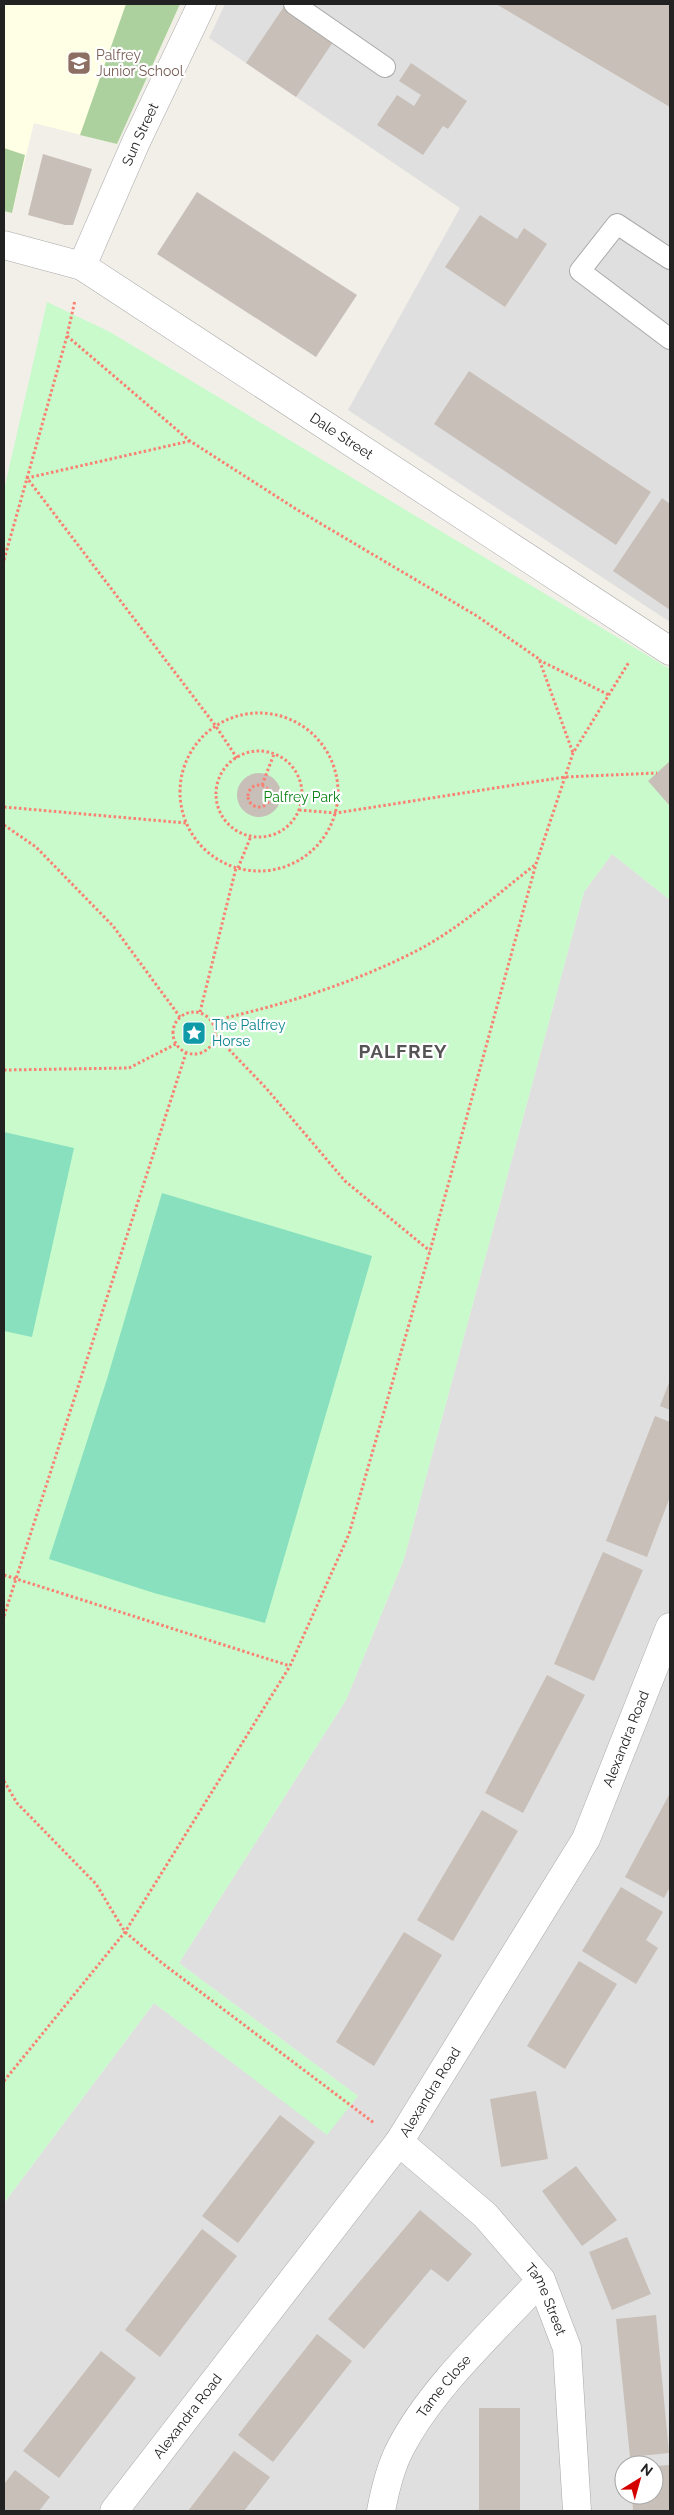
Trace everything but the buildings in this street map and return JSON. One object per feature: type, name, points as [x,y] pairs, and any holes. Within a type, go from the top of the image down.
[{"type":"street","name":"Sun Street","points":[[82,266],[136,142],[202,4]]},
{"type":"street","name":"Dale Street","points":[[4,245],[82,266],[670,651]]},
{"type":"street","name":"Alexandra Road","points":[[114,2511],[399,2142],[586,1839],[669,1634]]},
{"type":"street","name":"Tame Street","points":[[399,2142],[485,2215],[541,2280],[567,2348],[577,2511]]},
{"type":"street","name":"Tame Close","points":[[381,2511],[387,2483],[399,2450],[425,2406],[541,2280]]},
{"type":"lane","points":[[294,4],[385,67]]},
{"type":"lane","points":[[670,259],[617,224],[580,271],[670,339]]},
{"type":"path","points":[[4,560],[67,336],[82,266]]},
{"type":"path","points":[[67,336],[190,440],[296,509],[477,616],[539,659],[609,695]]},
{"type":"path","points":[[26,478],[190,440]]},
{"type":"path","points":[[26,478],[215,725],[237,758]]},
{"type":"path","points":[[4,2082],[125,1932],[290,1666],[349,1534],[430,1251],[536,864],[573,753],[645,636]]},
{"type":"path","points":[[539,659],[573,753]]},
{"type":"path","points":[[261,712],[284,716],[306,727],[323,744],[334,766],[338,789],[336,813],[325,836],[308,854],[286,866],[261,871],[237,868],[216,858],[198,843],[186,823],[180,802],[180,780],[187,758],[195,746],[215,725],[237,715],[261,712]]},
{"type":"path","points":[[247,753],[274,754],[286,761],[295,771],[300,783],[302,797],[299,810],[292,822],[280,832],[266,837],[251,836],[238,831],[226,822],[219,810],[216,795],[218,780],[225,768],[237,758],[247,753]]},
{"type":"path","points":[[262,785],[274,754]]},
{"type":"path","points":[[299,810],[336,813],[565,777],[657,774]]},
{"type":"path","points":[[255,785],[262,785],[268,790],[269,800],[263,806],[255,806],[249,802],[249,791],[255,785]]},
{"type":"path","points":[[4,807],[186,823]]},
{"type":"path","points":[[4,825],[36,848],[113,926],[180,1016]]},
{"type":"path","points":[[200,1012],[237,868],[251,836]]},
{"type":"path","points":[[212,1021],[276,1007],[368,972],[420,949],[475,912],[536,864]]},
{"type":"path","points":[[216,1035],[210,1047],[205,1051],[199,1054],[186,1053],[176,1044],[172,1030],[180,1016],[193,1011],[200,1012],[212,1021],[216,1035],[266,1088],[345,1180],[430,1251]]},
{"type":"path","points":[[4,1070],[129,1068],[176,1044]]},
{"type":"path","points":[[4,1616],[186,1053]]},
{"type":"path","points":[[4,1575],[290,1666]]},
{"type":"path","points":[[4,1781],[17,1803],[96,1884],[125,1932],[162,1963],[399,2142]]},
{"type":"shaded area","name":"Palfrey Junior School","points":[[4,4],[180,4],[117,144],[34,123],[12,213],[4,211]]},
{"type":"shaded area","points":[[225,4],[670,4],[670,622],[348,410],[460,208],[209,38]]},
{"type":"shaded area","points":[[612,854],[670,900],[670,2511],[4,2511],[4,2203],[154,2003],[327,2134],[358,2096],[179,1963],[346,1700],[404,1559],[584,892]]},
{"type":"green space","points":[[126,4],[180,4],[117,144],[80,135]]},
{"type":"green space","points":[[4,148],[25,155],[12,213],[4,211]]},
{"type":"green space","name":"Palfrey Park","points":[[47,302],[110,332],[670,669],[670,900],[612,854],[584,892],[404,1559],[346,1700],[179,1963],[358,2096],[327,2135],[154,2003],[4,2203],[4,490]]},
{"type":"green space","points":[[4,1132],[74,1148],[32,1337],[4,1331]]},
{"type":"green space","points":[[162,1193],[372,1256],[265,1623],[154,1593],[49,1559],[107,1379]]},
{"type":"place","name":"Palfrey Junior School","points":[[79,63]]},
{"type":"place","name":"The Palfrey Horse","points":[[194,1033]]},
{"type":"district","name":"PALFREY","points":[[403,1051]]}]
